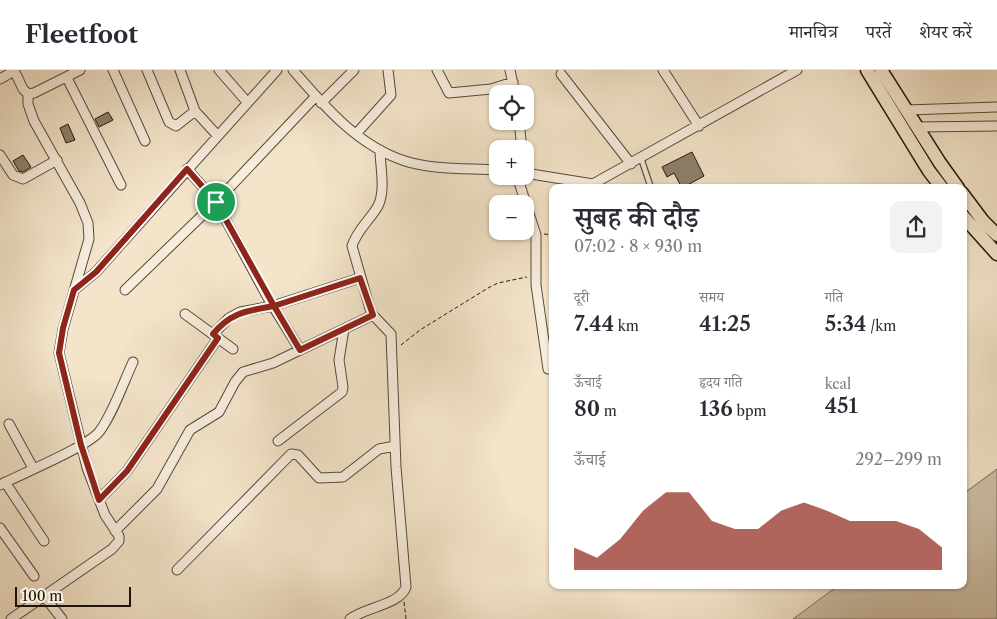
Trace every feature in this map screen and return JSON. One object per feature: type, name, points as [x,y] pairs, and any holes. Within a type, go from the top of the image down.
[{"type":"main road","points":[[867,70],[939,184]]},
{"type":"main road","points":[[881,70],[940,164],[955,184]]},
{"type":"main road","points":[[967,199],[997,234]]},
{"type":"main road","points":[[967,221],[997,254]]},
{"type":"street","points":[[0,79],[14,70],[23,89],[28,94],[31,113],[80,203],[90,231],[87,250],[58,347],[81,445],[105,515],[119,536],[118,546],[11,619]]},
{"type":"street","points":[[28,94],[67,78],[80,70]]},
{"type":"street","points":[[113,70],[145,141]]},
{"type":"street","points":[[147,70],[169,122],[176,126],[180,125],[195,111]]},
{"type":"street","points":[[180,70],[195,111],[217,135]]},
{"type":"street","points":[[220,70],[247,102]]},
{"type":"street","points":[[74,290],[96,272],[277,70]]},
{"type":"street","points":[[293,70],[318,99],[356,134],[380,150],[406,161],[424,165],[489,169]]},
{"type":"street","points":[[124,290],[216,202],[318,99],[354,70]]},
{"type":"street","points":[[356,134],[391,95],[390,70]]},
{"type":"street","points":[[437,70],[449,93],[491,89],[513,82]]},
{"type":"street","points":[[510,70],[514,85]]},
{"type":"street","points":[[663,70],[699,126]]},
{"type":"street","points":[[534,174],[593,184],[797,70]]},
{"type":"street","points":[[561,74],[631,164]]},
{"type":"street","points":[[67,78],[121,185]]},
{"type":"street","points":[[906,110],[997,108]]},
{"type":"street","points":[[917,127],[997,126]]},
{"type":"street","points":[[350,619],[361,612],[397,599],[404,594],[406,579],[395,446],[391,334],[373,315],[360,278],[352,246],[354,238],[378,205],[381,195],[380,150]]},
{"type":"street","points":[[0,155],[14,175],[23,178],[57,160]]},
{"type":"street","points":[[187,169],[216,202],[300,350]]},
{"type":"street","points":[[520,185],[536,235],[536,275],[548,369]]},
{"type":"street","points":[[99,500],[127,471],[229,318],[240,312],[274,306],[360,278]]},
{"type":"street","points":[[185,314],[233,349]]},
{"type":"street","points":[[115,531],[157,489],[190,430],[219,412],[239,376],[248,370],[273,363],[373,315]]},
{"type":"street","points":[[278,441],[342,392],[339,360],[344,329]]},
{"type":"street","points":[[44,542],[2,483],[81,445],[96,435],[104,424],[133,362]]},
{"type":"street","points":[[9,424],[33,468]]},
{"type":"street","points":[[177,570],[291,454],[298,455],[319,478],[338,478],[343,477],[379,449],[395,446]]},
{"type":"street","points":[[0,528],[34,576]]},
{"type":"street","points":[[44,596],[62,619]]},
{"type":"lane","points":[[641,158],[650,184]]},
{"type":"path","points":[[392,352],[420,330],[488,288],[498,283],[536,275]]},
{"type":"path","points":[[404,594],[406,619]]},
{"type":"shaded area","points":[[997,469],[997,619],[793,619],[834,589],[967,589],[967,491]]},
{"type":"building","points":[[108,112],[113,120],[99,127],[95,119]]},
{"type":"building","points":[[68,124],[75,140],[66,143],[60,128]]},
{"type":"building","points":[[692,152],[704,176],[689,184],[680,184],[674,173],[667,177],[662,167]]},
{"type":"building","points":[[23,155],[31,167],[23,172],[19,171],[13,161]]},
{"type":"route","points":[[216,202],[187,169],[96,272],[74,290],[58,347],[87,468],[99,500],[127,471],[218,338],[213,334],[233,315],[274,306],[300,350],[373,315],[360,278],[274,306],[216,202]]}]
